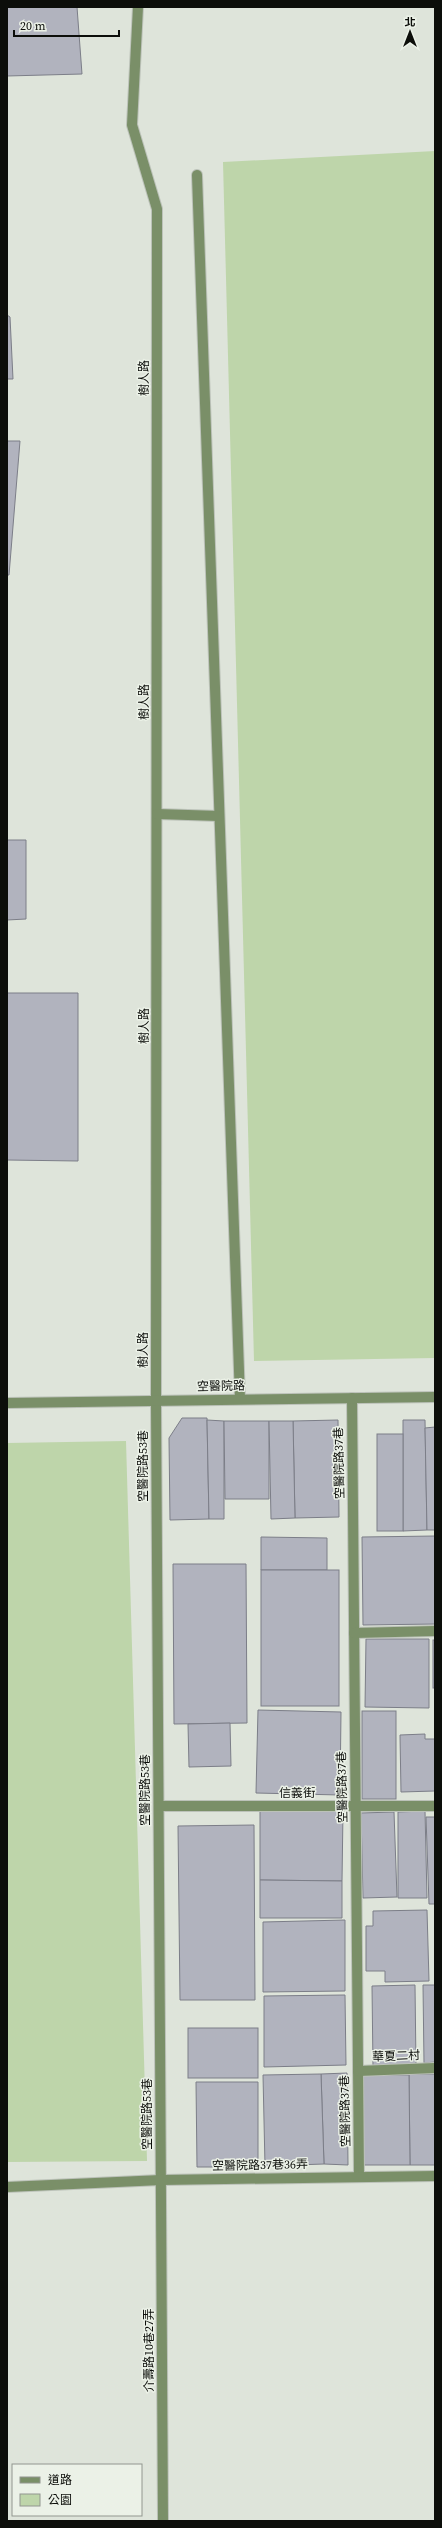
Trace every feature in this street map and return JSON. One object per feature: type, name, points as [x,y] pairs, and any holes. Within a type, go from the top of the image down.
[{"type":"street","name":"樹人路","points":[[138,7],[132,125],[158,209],[156,1401]]},
{"type":"street","points":[[197,175],[240,1399]]},
{"type":"street","points":[[157,814],[219,816]]},
{"type":"street","name":"空醫院路","points":[[7,1402],[435,1397]]},
{"type":"street","name":"空醫院路37巷","points":[[352,1398],[359,2177]]},
{"type":"street","name":"空醫院路53巷","points":[[156,1401],[161,2180]]},
{"type":"street","points":[[354,1633],[435,1631]]},
{"type":"street","name":"信義街","points":[[158,1806],[435,1806]]},
{"type":"street","name":"華夏二村","points":[[358,2071],[435,2068]]},
{"type":"street","points":[[359,2177],[435,2176]]},
{"type":"street","name":"空醫院路37巷36弄","points":[[7,2187],[161,2180],[359,2177]]},
{"type":"street","name":"介壽路10巷27弄","points":[[161,2180],[163,2521]]},
{"type":"green space","points":[[435,151],[435,1358],[254,1361],[223,162]]},
{"type":"green space","points":[[126,1441],[147,2161],[7,2162],[7,1443]]},
{"type":"building","points":[[7,7],[77,7],[82,74],[7,76]]},
{"type":"building","points":[[7,315],[10,317],[13,379],[7,379]]},
{"type":"building","points":[[7,441],[20,441],[9,575],[7,575]]},
{"type":"building","points":[[7,840],[26,840],[26,919],[7,920]]},
{"type":"building","points":[[7,993],[78,993],[78,1161],[7,1160]]},
{"type":"building","points":[[182,1418],[207,1418],[209,1519],[170,1520],[169,1438]]},
{"type":"building","points":[[207,1420],[224,1421],[224,1519],[209,1519]]},
{"type":"building","points":[[338,1420],[339,1517],[295,1518],[293,1421]]},
{"type":"building","points":[[403,1420],[425,1420],[427,1530],[403,1531]]},
{"type":"building","points":[[224,1421],[269,1421],[269,1499],[225,1499]]},
{"type":"building","points":[[269,1421],[293,1421],[295,1518],[271,1519]]},
{"type":"building","points":[[435,1427],[435,1530],[427,1530],[425,1428]]},
{"type":"building","points":[[377,1434],[403,1434],[403,1531],[377,1531]]},
{"type":"building","points":[[435,1536],[435,1624],[363,1625],[362,1537]]},
{"type":"building","points":[[261,1537],[327,1538],[327,1570],[261,1570]]},
{"type":"building","points":[[173,1564],[246,1564],[247,1723],[174,1724]]},
{"type":"building","points":[[261,1570],[339,1570],[339,1706],[261,1706]]},
{"type":"building","points":[[366,1639],[429,1639],[429,1708],[365,1707]]},
{"type":"building","points":[[433,1640],[435,1640],[435,1688],[433,1688]]},
{"type":"building","points":[[258,1710],[341,1712],[340,1795],[256,1793]]},
{"type":"building","points":[[362,1711],[396,1711],[396,1799],[362,1799]]},
{"type":"building","points":[[230,1723],[231,1766],[189,1767],[188,1724]]},
{"type":"building","points":[[425,1734],[425,1739],[435,1739],[435,1791],[401,1792],[400,1735]]},
{"type":"building","points":[[260,1811],[343,1811],[342,1881],[260,1880]]},
{"type":"building","points":[[425,1811],[427,1898],[398,1898],[398,1812]]},
{"type":"building","points":[[394,1812],[397,1897],[363,1898],[361,1813]]},
{"type":"building","points":[[426,1817],[435,1817],[435,1904],[429,1904]]},
{"type":"building","points":[[254,1825],[255,2000],[180,2000],[178,1826]]},
{"type":"building","points":[[260,1880],[342,1881],[342,1918],[260,1918]]},
{"type":"building","points":[[427,1910],[429,1981],[385,1982],[385,1971],[366,1971],[366,1926],[373,1926],[373,1911]]},
{"type":"building","points":[[345,1920],[345,1991],[263,1992],[263,1922]]},
{"type":"building","points":[[415,1985],[416,2066],[373,2067],[372,1986]]},
{"type":"building","points":[[423,1985],[435,1985],[435,2062],[424,2063]]},
{"type":"building","points":[[345,1995],[346,2065],[264,2067],[264,1996]]},
{"type":"building","points":[[188,2028],[258,2028],[258,2078],[188,2078]]},
{"type":"building","points":[[347,2073],[348,2165],[324,2164],[321,2074]]},
{"type":"building","points":[[321,2074],[324,2164],[265,2166],[263,2075]]},
{"type":"building","points":[[409,2074],[435,2074],[435,2165],[410,2165]]},
{"type":"building","points":[[361,2075],[409,2075],[410,2165],[363,2165]]},
{"type":"building","points":[[196,2082],[258,2082],[258,2167],[197,2167]]}]
